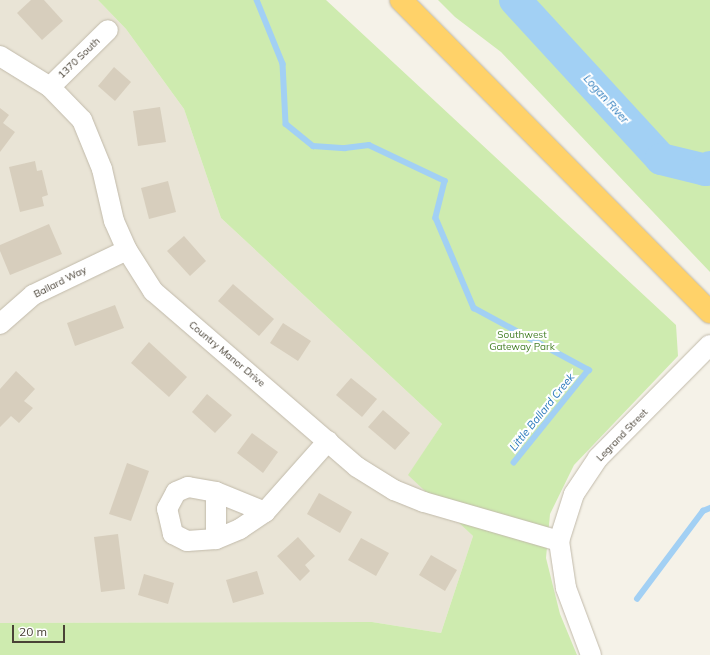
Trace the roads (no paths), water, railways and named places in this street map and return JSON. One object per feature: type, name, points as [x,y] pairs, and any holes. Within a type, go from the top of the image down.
[{"type":"highway","points":[[401,0],[710,312]]},
{"type":"street","name":"1370 South","points":[[50,87],[108,30]]},
{"type":"street","name":"Country Manor Drive","points":[[0,56],[50,87],[82,120],[102,169],[114,221],[127,250],[153,291],[357,467],[394,490],[424,502],[559,541]]},
{"type":"street","name":"Ballard Way","points":[[0,324],[33,295],[127,250]]},
{"type":"street","name":"Legrand Street","points":[[591,655],[566,588],[559,541],[574,494],[598,458],[710,345]]},
{"type":"street","points":[[265,512],[216,492],[188,487],[176,492],[168,509],[173,534],[186,541],[216,539],[240,529],[265,512],[328,441]]},
{"type":"street","points":[[216,492],[216,539]]},
{"type":"waterway","name":"Little Ballard Creek","points":[[257,0],[283,64],[286,124],[313,146],[345,148],[369,145],[445,181],[436,218],[474,308],[589,370],[514,463]]},
{"type":"waterway","name":"Logan River","points":[[515,0],[661,159],[706,170],[710,167]]},
{"type":"waterway","name":"Little Ballard Creek","points":[[637,599],[703,511],[710,508]]},
{"type":"park label","name":"Southwest Gateway Park","points":[[522,340]]}]
